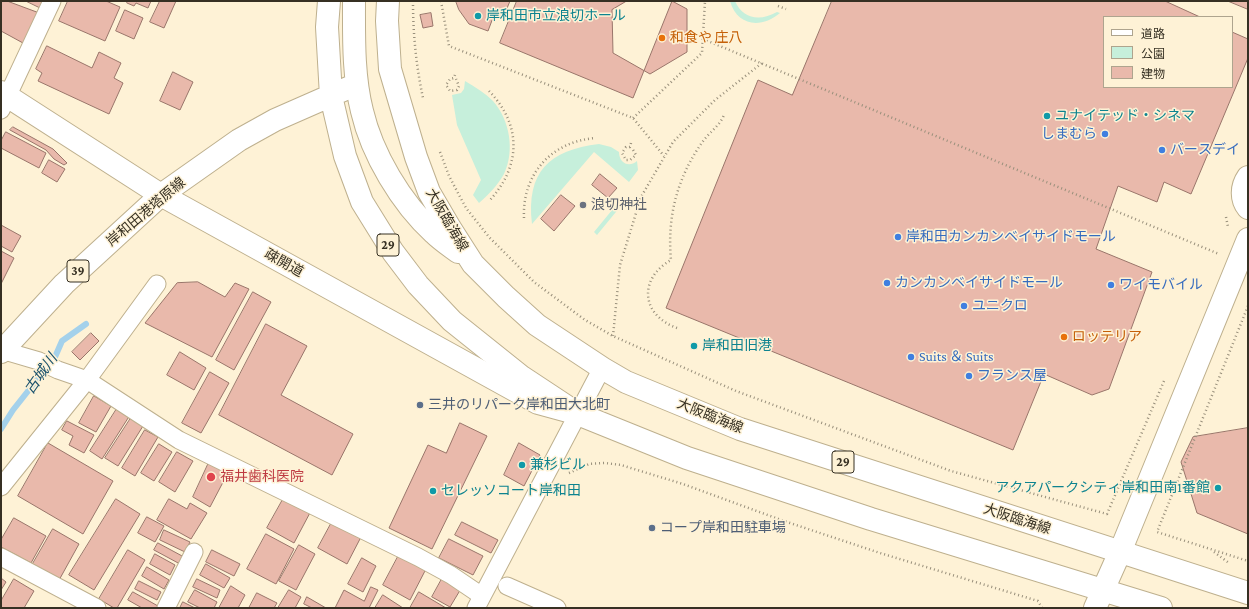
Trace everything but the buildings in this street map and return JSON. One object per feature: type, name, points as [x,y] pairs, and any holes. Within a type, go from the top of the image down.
[{"type":"main road","name":"29","points":[[329,1],[327,27],[331,96],[345,156],[362,202],[393,252],[418,285],[452,321],[510,368],[578,414],[687,458],[870,519],[1099,599],[1161,608]]},
{"type":"main road","points":[[354,1],[354,47],[357,84],[362,111],[375,151],[404,199],[433,232],[473,264]]},
{"type":"main road","name":"大阪臨海線","points":[[388,1],[387,21],[390,69],[416,157],[429,192],[473,264],[537,325],[626,382],[740,428],[1248,593]]},
{"type":"main road","name":"岸和田港塔原線","points":[[1,351],[64,284],[161,195],[239,140],[275,120],[357,84]]},
{"type":"main road","name":"疎開道","points":[[3,99],[161,195],[538,402],[578,414]]},
{"type":"main road","points":[[1248,177],[1243,187],[1242,194],[1248,208]]},
{"type":"main road","points":[[1099,599],[1120,552],[1248,239]]},
{"type":"street","points":[[3,99],[52,1]]},
{"type":"street","points":[[1,487],[87,380],[157,284]]},
{"type":"street","points":[[1,351],[39,361],[58,370],[87,380],[179,440],[418,557],[451,575],[479,602],[602,368]]},
{"type":"street","points":[[166,608],[194,552]]},
{"type":"street","points":[[1,557],[97,608]]},
{"type":"street","points":[[507,586],[557,608]]},
{"type":"path","points":[[413,1],[413,32],[417,69],[425,106]]},
{"type":"path","points":[[441,1],[449,46],[634,118],[664,156]]},
{"type":"path","points":[[634,118],[702,53],[705,1]]},
{"type":"path","points":[[778,6],[786,10]]},
{"type":"path","points":[[703,39],[1239,262]]},
{"type":"path","points":[[613,336],[620,265],[630,228],[641,197],[673,142],[715,100],[762,64]]},
{"type":"path","points":[[455,75],[454,78],[447,81],[446,85],[450,91],[458,90],[459,86],[456,79]]},
{"type":"path","points":[[490,91],[506,113],[512,131],[513,150],[510,169],[506,178],[490,200]]},
{"type":"path","points":[[677,328],[665,323],[655,314],[649,302],[648,289],[652,277],[660,266],[671,260],[669,243],[671,216],[677,189],[688,164],[703,142],[721,122],[724,115]]},
{"type":"path","points":[[524,218],[526,190],[534,173],[545,159],[569,143],[596,138]]},
{"type":"path","points":[[631,143],[630,147],[623,149],[622,153],[626,160],[630,160],[636,155],[632,148]]},
{"type":"path","points":[[438,148],[449,176],[466,208],[495,243],[534,282],[559,302],[613,336],[736,391],[951,471],[1106,514]]},
{"type":"path","points":[[1248,306],[1157,532],[1248,561]]},
{"type":"path","points":[[565,477],[578,468],[589,464],[605,462],[621,465],[682,484],[784,521],[880,553],[1038,602],[1042,608]]},
{"type":"green space","points":[[730,1],[735,1],[743,12],[753,17],[765,17],[777,12],[780,13],[765,21],[758,23],[750,22],[738,16]]},
{"type":"green space","points":[[465,81],[493,101],[503,117],[509,136],[509,156],[504,174],[493,190],[479,203],[473,195],[481,180],[457,125],[452,95],[461,93],[464,89]]},
{"type":"green space","points":[[599,144],[611,147],[619,152],[619,156],[625,163],[631,164],[637,161],[638,170],[629,182],[594,152],[532,224],[531,206],[533,190],[537,177],[544,167],[554,158],[567,152],[582,147]]},
{"type":"green space","points":[[617,204],[620,207],[597,235],[594,232]]},
{"type":"waterway","name":"古城川","points":[[1,429],[13,410],[55,357],[62,341],[86,324]]},
{"type":"place","name":"岸和田市立浪切ホール","points":[[478,16]]},
{"type":"place","name":"和食や 庄八","points":[[662,38]]},
{"type":"place","name":"ユナイテッド・シネマ","points":[[1047,116]]},
{"type":"place","name":"しまむら","points":[[1105,134]]},
{"type":"place","name":"バースデイ","points":[[1162,150]]},
{"type":"place","name":"浪切神社","points":[[583,205]]},
{"type":"place","name":"岸和田カンカンベイサイドモール","points":[[898,237]]},
{"type":"place","name":"カンカンベイサイドモール","points":[[887,283]]},
{"type":"place","name":"ワイモバイル","points":[[1111,285]]},
{"type":"place","name":"ユニクロ","points":[[964,306]]},
{"type":"place","name":"ロッテリア","points":[[1064,337]]},
{"type":"place","name":"岸和田旧港","points":[[694,346]]},
{"type":"place","name":"Suits ＆ Suits","points":[[911,357]]},
{"type":"place","name":"フランス屋","points":[[969,376]]},
{"type":"place","name":"三井のリパーク岸和田大北町","points":[[420,405]]},
{"type":"place","name":"兼杉ビル","points":[[522,465]]},
{"type":"place","name":"福井歯科医院","points":[[211,477]]},
{"type":"place","name":"アクアパークシティ岸和田南1番館","points":[[1218,488]]},
{"type":"place","name":"セレッソコート岸和田","points":[[433,491]]},
{"type":"place","name":"コープ岸和田駐車場","points":[[652,528]]}]
